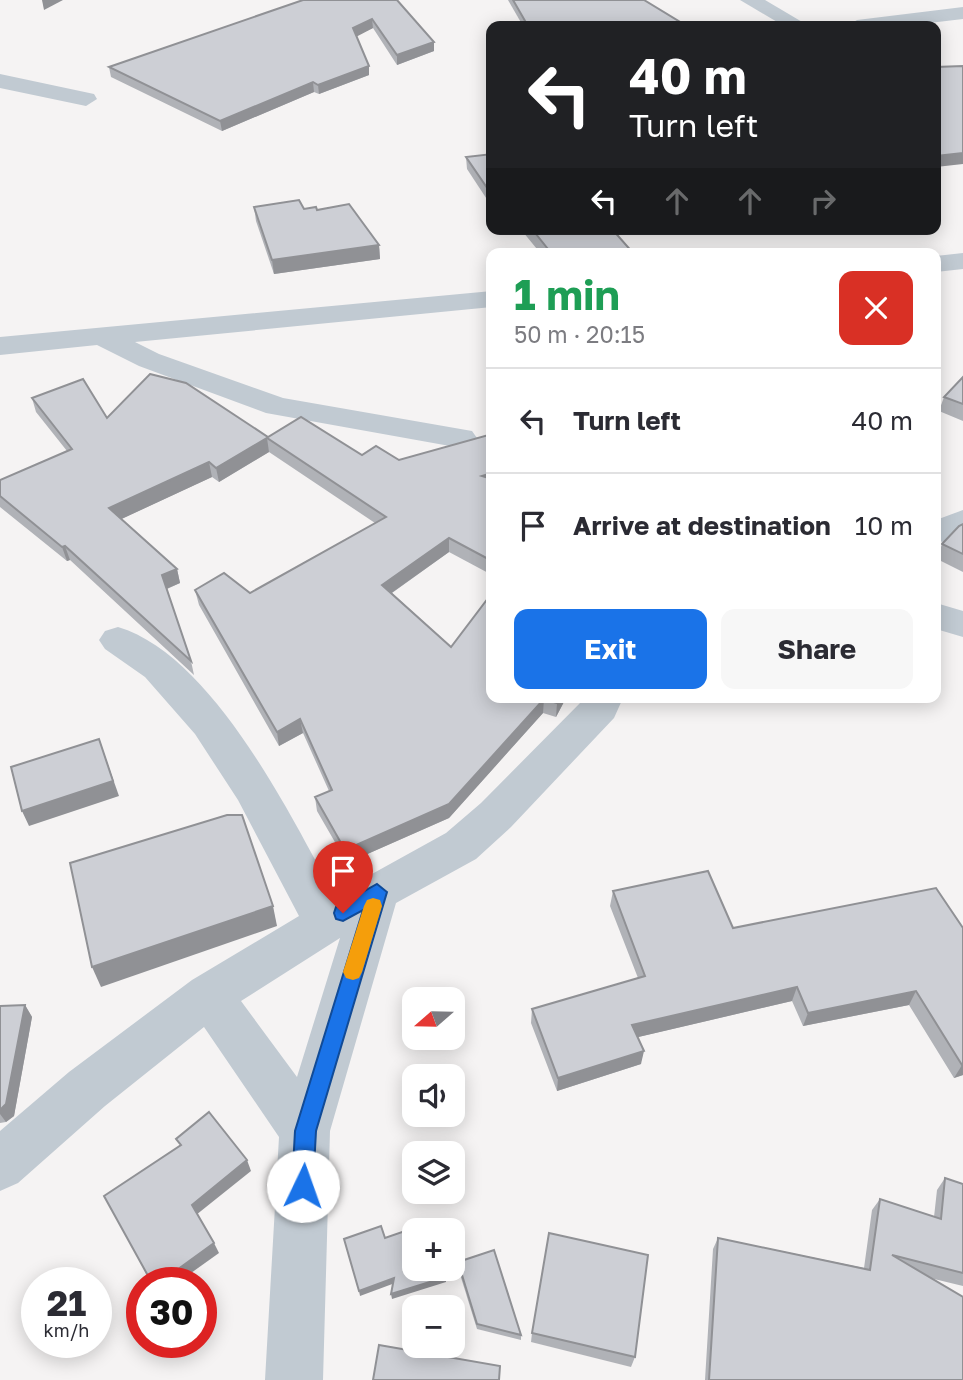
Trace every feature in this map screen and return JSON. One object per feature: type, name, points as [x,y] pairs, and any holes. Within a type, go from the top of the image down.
[{"type":"street","points":[[750,0],[790,21]]},
{"type":"street","points":[[898,21],[963,13]]},
{"type":"street","points":[[0,82],[86,99]]},
{"type":"street","points":[[0,346],[485,306]]},
{"type":"street","points":[[103,337],[158,363],[277,406],[461,438]]},
{"type":"street","points":[[941,617],[963,624]]},
{"type":"street","points":[[118,640],[157,666],[210,727],[264,806],[326,924]]},
{"type":"street","points":[[0,1165],[87,1089],[209,995],[377,892],[461,846],[496,815],[602,703]]},
{"type":"street","points":[[294,1380],[305,1131],[377,892]]},
{"type":"street","points":[[209,995],[305,1131]]},
{"type":"building","points":[[303,0],[397,0],[434,42],[397,55],[372,19],[353,28],[369,66],[318,85],[313,82],[220,121],[109,67]]},
{"type":"building","points":[[513,0],[644,0],[678,21],[525,21]]},
{"type":"building","points":[[963,66],[963,153],[941,155],[941,67]]},
{"type":"building","points":[[486,155],[486,186],[466,157]]},
{"type":"building","points":[[299,200],[304,209],[316,207],[317,210],[349,204],[379,245],[272,260],[254,207]]},
{"type":"building","points":[[537,235],[617,235],[629,248],[547,248]]},
{"type":"building","points":[[150,374],[186,383],[268,437],[301,417],[362,455],[376,446],[399,460],[486,436],[486,475],[482,476],[486,477],[486,558],[449,538],[382,585],[451,647],[486,601],[486,703],[540,703],[449,804],[345,850],[315,797],[332,790],[300,719],[277,732],[195,590],[224,573],[250,593],[386,517],[267,438],[216,468],[209,462],[109,508],[177,569],[162,575],[191,661],[65,546],[62,547],[0,496],[0,480],[72,449],[32,398],[83,379],[107,418]]},
{"type":"building","points":[[963,377],[963,404],[944,397]]},
{"type":"building","points":[[963,524],[963,554],[942,544]]},
{"type":"building","points":[[99,739],[113,781],[22,811],[11,767]]},
{"type":"building","points":[[227,815],[242,815],[273,906],[92,967],[70,863]]},
{"type":"building","points":[[708,871],[733,928],[936,888],[963,928],[963,1065],[916,991],[808,1013],[797,987],[632,1025],[644,1051],[558,1078],[532,1009],[645,976],[613,891]]},
{"type":"building","points":[[25,1005],[6,1104],[0,1110],[0,1006]]},
{"type":"building","points":[[209,1112],[247,1160],[192,1205],[214,1243],[181,1267],[143,1267],[104,1196],[181,1145],[176,1139]]},
{"type":"building","points":[[945,1178],[963,1184],[963,1273],[892,1255],[963,1297],[963,1380],[709,1380],[718,1238],[870,1270],[880,1199],[941,1219]]},
{"type":"building","points":[[381,1226],[385,1238],[402,1232],[402,1281],[433,1281],[391,1294],[394,1278],[359,1291],[344,1239]]},
{"type":"building","points":[[549,1233],[648,1255],[635,1357],[532,1333]]},
{"type":"building","points":[[494,1250],[521,1335],[477,1324],[464,1281],[465,1260]]},
{"type":"building","points":[[379,1345],[402,1349],[402,1358],[454,1358],[500,1366],[499,1380],[373,1380]]},
{"type":"slow traffic","points":[[353,972],[373,906]]},
{"type":"route","points":[[303,1186],[305,1131],[377,892],[343,913]]}]
